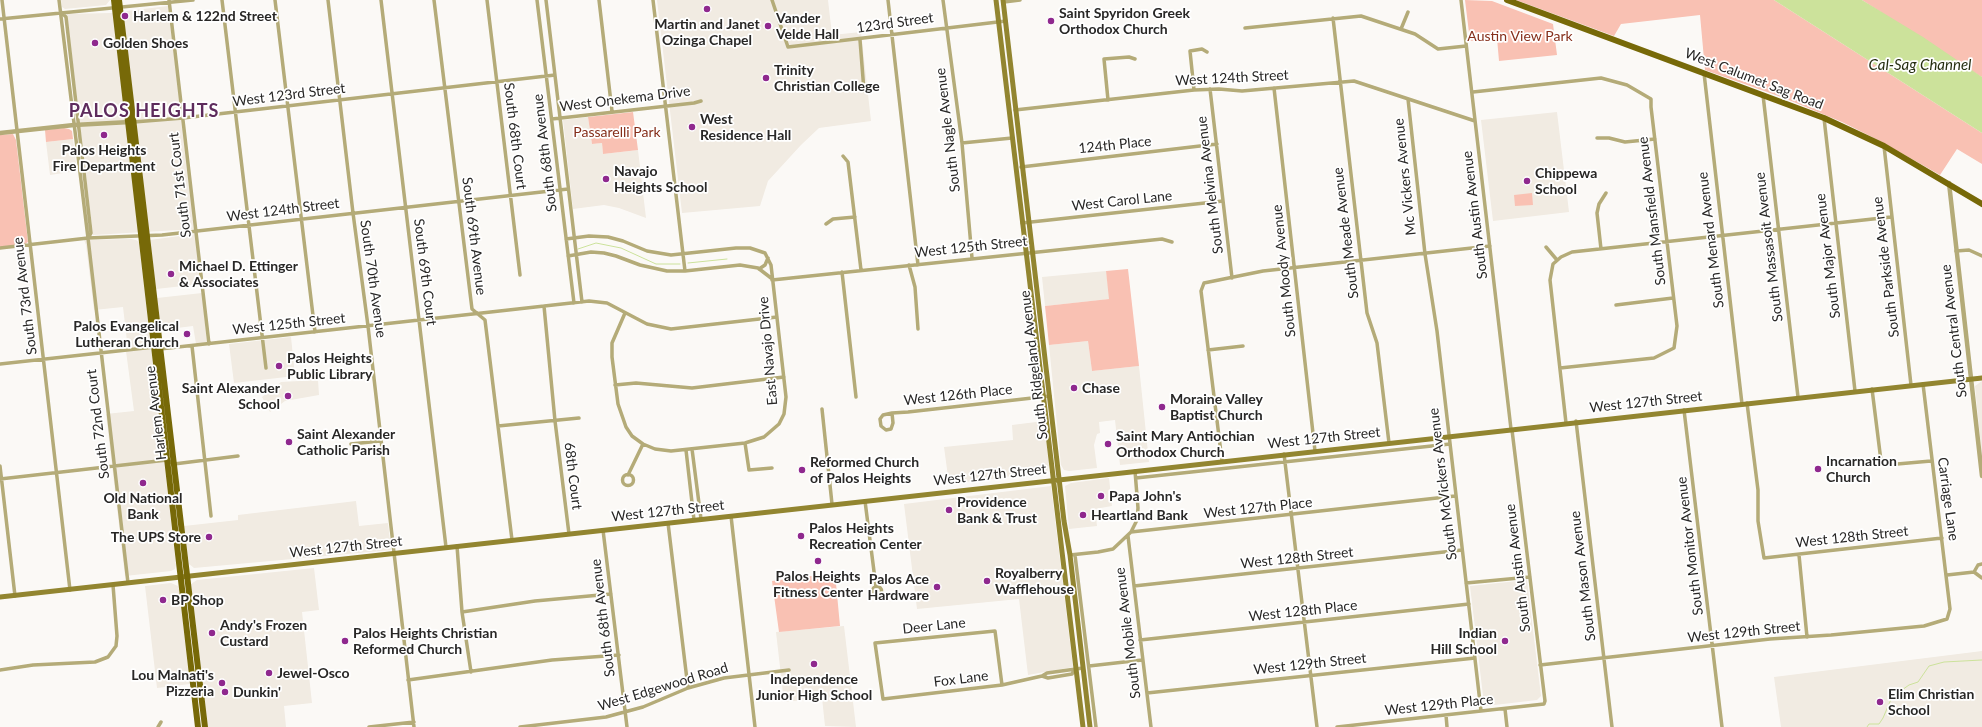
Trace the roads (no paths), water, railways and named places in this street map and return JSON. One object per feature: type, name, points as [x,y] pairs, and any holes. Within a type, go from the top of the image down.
[{"type":"main road","name":"Harlem Avenue","points":[[114,0],[117,8],[144,236],[174,464],[198,727]]},
{"type":"main road","name":"Harlem Avenue","points":[[117,8],[119,0]]},
{"type":"main road","name":"South Ridgeland Avenue","points":[[996,0],[1083,727]]},
{"type":"main road","name":"West Calumet Sag Road","points":[[1507,0],[1763,94],[1824,118],[1884,146],[1949,183],[1982,204]]},
{"type":"main road","name":"South Ridgeland Avenue","points":[[1003,1],[1017,110],[1059,479],[1072,555],[1090,727]]},
{"type":"main road","name":"Harlem Avenue","points":[[144,236],[153,346],[167,460],[206,727]]},
{"type":"main road","name":"West 127th Street","points":[[0,597],[1284,454],[1449,437],[1511,428],[1982,378]]},
{"type":"street","name":"South 73rd Avenue","points":[[2,0],[2,18],[17,131],[70,590]]},
{"type":"street","name":"South 72nd Court","points":[[59,0],[76,125],[128,583]]},
{"type":"street","points":[[2,18],[117,8],[169,1],[193,0]]},
{"type":"street","points":[[222,0],[266,368]]},
{"type":"street","points":[[275,0],[315,332]]},
{"type":"street","name":"South 70th Avenue","points":[[328,0],[368,326],[414,727]]},
{"type":"street","name":"South 69th Court","points":[[381,0],[446,548]]},
{"type":"street","name":"South 69th Avenue","points":[[434,0],[472,309],[485,320],[512,540]]},
{"type":"street","name":"South 68th Court","points":[[487,0],[520,275]]},
{"type":"street","name":"South 68th Avenue","points":[[537,0],[574,303]]},
{"type":"street","points":[[546,0],[582,302]]},
{"type":"street","points":[[599,0],[612,111]]},
{"type":"street","points":[[653,0],[685,271]]},
{"type":"street","name":"123rd Street","points":[[772,0],[788,47],[860,40],[891,34],[1006,21]]},
{"type":"street","points":[[888,0],[918,265]]},
{"type":"street","name":"South Nagle Avenue","points":[[943,0],[962,143],[972,258]]},
{"type":"street","points":[[1003,1],[1020,0]]},
{"type":"street","name":"South Austin Avenue","points":[[1461,0],[1544,704]]},
{"type":"street","name":"South 71st Court","points":[[169,1],[209,344]]},
{"type":"street","points":[[1401,29],[1408,12]]},
{"type":"street","points":[[1245,28],[1361,16],[1415,34],[1438,49],[1466,46]]},
{"type":"street","name":"South Meade Avenue","points":[[1333,18],[1360,261],[1367,313],[1377,343],[1389,443]]},
{"type":"street","points":[[860,40],[864,91]]},
{"type":"street","points":[[1194,90],[1190,51],[1202,49],[1207,52]]},
{"type":"street","points":[[1108,100],[1104,59],[1129,57],[1135,59]]},
{"type":"street","name":"South Menard Avenue","points":[[1704,73],[1722,235],[1744,403],[1758,490],[1758,521],[1764,558]]},
{"type":"street","name":"West 123rd Street","points":[[0,133],[76,125],[183,118],[445,87],[555,76]]},
{"type":"street","name":"South Mansfield Avenue","points":[[1473,92],[1601,78],[1627,85],[1651,99],[1674,298],[1677,331],[1674,348],[1654,358],[1560,368]]},
{"type":"street","name":"West 124th Street","points":[[1009,111],[1194,90],[1210,89],[1242,92],[1340,81],[1354,81],[1475,121]]},
{"type":"street","name":"South Moody Avenue","points":[[1274,88],[1315,451]]},
{"type":"street","name":"South Melvina Avenue","points":[[1210,89],[1232,278]]},
{"type":"street","name":"South Massasoit Avenue","points":[[1763,94],[1777,228],[1798,397]]},
{"type":"street","name":"Mc Vickers Avenue","points":[[1408,99],[1425,254]]},
{"type":"street","name":"West Onekema Drive","points":[[552,119],[701,101]]},
{"type":"street","name":"South Major Avenue","points":[[1824,118],[1855,391]]},
{"type":"street","points":[[962,143],[1012,138]]},
{"type":"street","points":[[1597,138],[1609,138],[1625,142],[1655,139]]},
{"type":"street","name":"124th Place","points":[[1016,167],[1217,144]]},
{"type":"street","name":"South Parkside Avenue","points":[[1884,146],[1911,385]]},
{"type":"street","points":[[843,156],[848,162],[861,270]]},
{"type":"street","name":"South Central Avenue","points":[[1949,183],[1982,476]]},
{"type":"street","name":"West 124th Street","points":[[0,248],[88,238],[144,236],[196,231],[568,189]]},
{"type":"street","points":[[1601,249],[1597,213],[1599,204],[1606,193]]},
{"type":"street","name":"West Carol Lane","points":[[1022,223],[1223,201]]},
{"type":"street","points":[[826,224],[833,219],[855,217]]},
{"type":"street","points":[[1566,422],[1550,280],[1551,270],[1557,260],[1565,254],[1777,228],[1891,217]]},
{"type":"street","points":[[566,239],[608,237],[660,254],[683,255],[750,248],[760,251],[768,257],[765,265],[759,269]]},
{"type":"street","name":"West 125th Street","points":[[772,279],[1162,239],[1172,242]]},
{"type":"street","points":[[1222,461],[1201,291],[1202,285],[1207,281],[1232,278],[1263,271],[1490,246]]},
{"type":"street","points":[[1546,247],[1557,260]]},
{"type":"street","points":[[1956,251],[1970,250],[1982,256]]},
{"type":"street","points":[[568,256],[577,254],[604,253],[653,269],[685,271],[740,265],[759,269],[772,279]]},
{"type":"street","name":"South McVickers Avenue","points":[[1425,254],[1437,331],[1481,711]]},
{"type":"street","name":"East Navajo Drive","points":[[643,444],[661,451],[686,450],[745,443],[764,437],[776,428],[781,421],[786,402],[777,318],[768,257]]},
{"type":"street","points":[[909,265],[915,290],[918,328]]},
{"type":"street","points":[[842,272],[856,397]]},
{"type":"street","points":[[1616,305],[1674,298]]},
{"type":"street","name":"West 125th Street","points":[[160,350],[582,302],[607,303],[655,327],[671,329],[777,318]]},
{"type":"street","points":[[544,306],[555,421]]},
{"type":"street","points":[[625,313],[612,343],[615,385],[622,419],[629,432],[643,444],[628,475]]},
{"type":"street","points":[[0,364],[153,346],[160,350]]},
{"type":"street","points":[[192,346],[211,516]]},
{"type":"street","points":[[1208,350],[1243,346]]},
{"type":"street","points":[[615,385],[642,383],[692,388],[784,377]]},
{"type":"street","name":"Carriage Lane","points":[[1923,384],[1931,461],[1935,473],[1947,575],[1951,612],[1949,618]]},
{"type":"street","points":[[1872,390],[1881,461],[1886,465],[1931,461]]},
{"type":"street","name":"West 126th Place","points":[[892,413],[893,423],[890,429],[886,430],[881,426],[880,419],[883,415],[892,413],[1050,396]]},
{"type":"street","points":[[822,409],[832,504]]},
{"type":"street","name":"South Monitor Avenue","points":[[1684,410],[1722,727]]},
{"type":"street","points":[[498,426],[579,418]]},
{"type":"street","name":"68th Court","points":[[555,421],[569,534]]},
{"type":"street","name":"South Mason Avenue","points":[[1576,422],[1612,727]]},
{"type":"street","points":[[351,444],[380,441]]},
{"type":"street","points":[[745,443],[748,470],[772,468]]},
{"type":"street","points":[[1136,478],[1450,444]]},
{"type":"street","points":[[692,449],[701,519]]},
{"type":"street","points":[[686,450],[694,520]]},
{"type":"street","points":[[1284,454],[1317,727]]},
{"type":"street","points":[[1,479],[167,460],[174,464],[238,456]]},
{"type":"street","points":[[0,466],[15,596]]},
{"type":"street","points":[[1096,727],[1089,666],[1072,555],[1113,548],[1132,532],[1138,514],[1135,471]]},
{"type":"street","name":"West 127th Place","points":[[1132,532],[1292,516],[1455,496]]},
{"type":"street","points":[[865,501],[876,587]]},
{"type":"street","points":[[731,516],[755,727]]},
{"type":"street","points":[[668,523],[688,688]]},
{"type":"street","name":"South 68th Avenue","points":[[603,530],[627,727]]},
{"type":"street","name":"South Mobile Avenue","points":[[1128,536],[1151,727]]},
{"type":"street","name":"West 128th Street","points":[[1764,558],[1942,538]]},
{"type":"street","points":[[457,546],[462,612],[471,672]]},
{"type":"street","name":"West 128th Street","points":[[1134,586],[1462,550]]},
{"type":"street","points":[[1799,554],[1807,637]]},
{"type":"street","points":[[1974,572],[1978,565],[1982,564]]},
{"type":"street","points":[[1947,575],[1974,572],[1982,578]]},
{"type":"street","points":[[1466,583],[1530,577]]},
{"type":"street","points":[[0,670],[33,665],[95,662],[111,654],[116,646],[117,636],[113,585]]},
{"type":"street","points":[[462,612],[535,601],[611,594]]},
{"type":"street","name":"West 128th Place","points":[[1140,640],[1469,604]]},
{"type":"street","name":"West 129th Street","points":[[1540,665],[1770,639],[1924,626],[1945,621],[1949,618]]},
{"type":"street","name":"Deer Lane","points":[[883,700],[876,643],[995,631],[1002,685]]},
{"type":"street","points":[[408,680],[552,660],[618,656]]},
{"type":"street","name":"West 129th Street","points":[[1147,693],[1475,658]]},
{"type":"street","points":[[1089,666],[1142,660]]},
{"type":"street","points":[[1075,669],[1083,668]]},
{"type":"street","name":"Fox Lane","points":[[883,700],[1002,685],[1042,676],[1048,678],[1072,674],[1075,669]]},
{"type":"street","name":"West Edgewood Road","points":[[520,727],[594,719],[625,713],[688,688],[724,678],[789,670]]},
{"type":"street","name":"West 129th Place","points":[[1337,727],[1544,704]]},
{"type":"street","points":[[1505,709],[1507,727]]},
{"type":"street","points":[[1446,715],[1447,727]]},
{"type":"street","points":[[158,727],[161,722]]},
{"type":"street","points":[[369,727],[414,722]]},
{"type":"street","points":[[1387,722],[1387,727]]},
{"type":"water","name":"Cal-Sag Channel","points":[[1774,0],[1862,0],[1923,37],[1982,77],[1982,133]]},
{"type":"waterway","points":[[578,249],[596,243],[621,248],[656,264],[680,264]]},
{"type":"waterway","points":[[688,263],[727,259]]},
{"type":"waterway","points":[[1867,727],[1869,724],[1879,724],[1892,697],[1909,685],[1918,682],[1929,666],[1944,662],[1982,660]]},
{"type":"place","name":"Martin and Janet Ozinga Chapel","points":[[707,9]]},
{"type":"place","name":"Harlem & 122nd Street","points":[[125,16]]},
{"type":"place","name":"Saint Spyridon Greek Orthodox Church","points":[[1051,21]]},
{"type":"place","name":"Vander Velde Hall","points":[[768,26]]},
{"type":"place","name":"Golden Shoes","points":[[95,43]]},
{"type":"place","name":"Trinity Christian College","points":[[766,78]]},
{"type":"place","name":"West Residence Hall","points":[[692,127]]},
{"type":"place","name":"Palos Heights Fire Department","points":[[104,135]]},
{"type":"place","name":"Navajo Heights School","points":[[606,179]]},
{"type":"place","name":"Chippewa School","points":[[1527,181]]},
{"type":"place","name":"Michael D. Ettinger & Associates","points":[[171,274]]},
{"type":"place","name":"Palos Evangelical Lutheran Church","points":[[187,334]]},
{"type":"place","name":"Palos Heights Public Library","points":[[279,366]]},
{"type":"place","name":"Chase","points":[[1074,388]]},
{"type":"place","name":"Saint Alexander School","points":[[288,396]]},
{"type":"place","name":"Moraine Valley Baptist Church","points":[[1162,407]]},
{"type":"place","name":"Saint Alexander Catholic Parish","points":[[289,442]]},
{"type":"place","name":"Saint Mary Antiochian Orthodox Church","points":[[1108,444]]},
{"type":"place","name":"Incarnation Church","points":[[1818,469]]},
{"type":"place","name":"Reformed Church of Palos Heights","points":[[802,470]]},
{"type":"place","name":"Old National Bank","points":[[143,483]]},
{"type":"place","name":"Papa John's","points":[[1101,496]]},
{"type":"place","name":"Providence Bank & Trust","points":[[949,510]]},
{"type":"place","name":"Heartland Bank","points":[[1083,515]]},
{"type":"place","name":"Palos Heights Recreation Center","points":[[801,536]]},
{"type":"place","name":"The UPS Store","points":[[209,537]]},
{"type":"place","name":"Palos Heights Fitness Center","points":[[818,561]]},
{"type":"place","name":"Royalberry Wafflehouse","points":[[987,581]]},
{"type":"place","name":"Palos Ace Hardware","points":[[937,587]]},
{"type":"place","name":"BP Shop","points":[[163,600]]},
{"type":"place","name":"Andy's Frozen Custard","points":[[212,633]]},
{"type":"place","name":"Palos Heights Christian Reformed Church","points":[[345,641]]},
{"type":"place","name":"Indian Hill School","points":[[1505,641]]},
{"type":"place","name":"Independence Junior High School","points":[[814,664]]},
{"type":"place","name":"Jewel-Osco","points":[[269,673]]},
{"type":"place","name":"Lou Malnati's Pizzeria","points":[[222,683]]},
{"type":"place","name":"Dunkin'","points":[[225,692]]},
{"type":"place","name":"Elim Christian School","points":[[1880,702]]},
{"type":"district","name":"PALOS HEIGHTS","points":[[144,111]]},
{"type":"park label","name":"Austin View Park","points":[[1520,36]]},
{"type":"park label","name":"Passarelli Park","points":[[617,132]]}]
